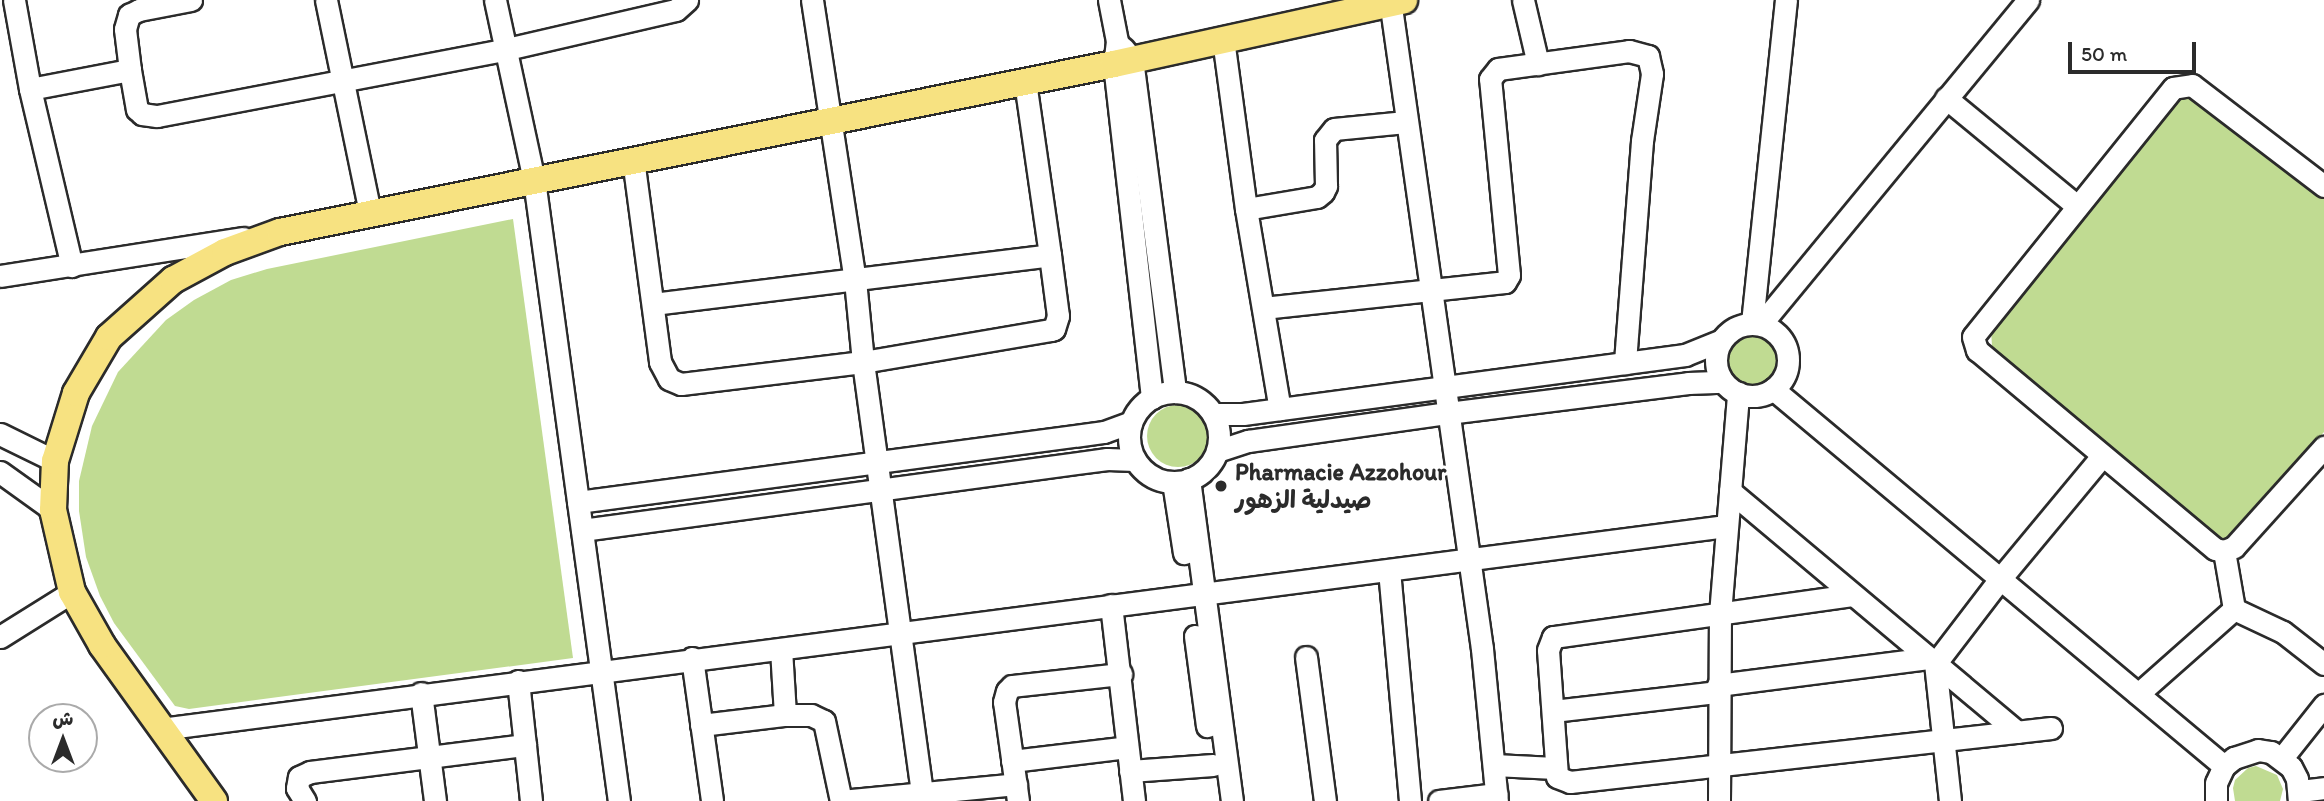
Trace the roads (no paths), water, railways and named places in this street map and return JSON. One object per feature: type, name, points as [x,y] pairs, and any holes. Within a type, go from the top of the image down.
[{"type":"main road","points":[[214,801],[102,645],[72,592],[53,510],[55,461],[76,393],[109,337],[173,280],[225,252],[280,232],[1025,82],[1121,55],[1223,39],[1395,1]]},
{"type":"street","points":[[14,0],[30,89],[72,266]]},
{"type":"street","points":[[191,0],[139,10],[129,15],[125,29],[130,70],[138,109],[148,116],[507,49],[676,10],[687,0]]},
{"type":"street","points":[[326,0],[370,213]]},
{"type":"street","points":[[495,0],[534,180],[619,801]]},
{"type":"street","points":[[812,0],[833,121],[923,798]]},
{"type":"street","points":[[1109,0],[1121,55],[1175,392]]},
{"type":"street","points":[[1523,0],[1538,64]]},
{"type":"street","points":[[1757,324],[1786,0]]},
{"type":"street","points":[[1757,324],[2028,0]]},
{"type":"street","points":[[1395,1],[1406,122],[1470,561],[1497,798],[1439,801]]},
{"type":"street","points":[[1223,39],[1246,209],[1280,409]]},
{"type":"street","points":[[1263,308],[1505,282],[1509,275],[1490,79],[1498,69],[1629,51],[1648,56],[1652,74],[1642,141],[1625,363]]},
{"type":"street","points":[[1121,55],[1152,398]]},
{"type":"street","points":[[30,89],[130,70]]},
{"type":"street","points":[[633,159],[663,373],[681,384],[863,362],[1055,329],[1058,316],[1025,82]]},
{"type":"street","points":[[2323,184],[2187,85],[2167,93],[1975,331],[1973,343],[2102,456],[2215,549],[2224,551],[2234,547],[2324,447]]},
{"type":"street","points":[[1946,98],[2077,206]]},
{"type":"street","points":[[1246,209],[1317,197],[1326,186],[1325,141],[1334,129],[1406,122]]},
{"type":"street","points":[[0,276],[280,232]]},
{"type":"street","points":[[653,304],[1050,255]]},
{"type":"street","points":[[1217,451],[1248,441],[1688,383],[1731,388],[1762,394],[1773,389],[1787,370],[1786,347],[1772,329],[1757,324],[1728,331],[1720,341],[1715,362],[1731,388],[1730,491],[1720,614],[1719,801]]},
{"type":"street","points":[[1213,414],[1280,409],[1685,355],[1720,341]]},
{"type":"street","points":[[1773,389],[2224,766]]},
{"type":"street","points":[[1175,392],[1190,395],[1203,403],[1213,414],[1219,439],[1211,463],[1181,481],[1158,479],[1145,471],[1135,460],[1129,435],[1136,413],[1152,398],[1175,392]]},
{"type":"street","points":[[578,502],[1104,432],[1131,422]]},
{"type":"street","points":[[0,433],[55,461]]},
{"type":"street","points":[[1553,711],[1931,661],[2102,456]]},
{"type":"street","points":[[582,530],[1107,459],[1135,460]]},
{"type":"street","points":[[0,472],[53,510]]},
{"type":"street","points":[[1181,481],[1197,595],[1232,801]]},
{"type":"street","points":[[1730,491],[2017,732]]},
{"type":"street","points":[[161,729],[421,693],[900,635],[1111,605],[1726,526]]},
{"type":"street","points":[[2224,551],[2234,609]]},
{"type":"street","points":[[1390,570],[1410,801]]},
{"type":"street","points":[[0,636],[72,592]]},
{"type":"street","points":[[1197,595],[1218,801]]},
{"type":"street","points":[[1852,595],[1561,633],[1553,637],[1548,650],[1557,777],[1570,782],[2051,728]]},
{"type":"street","points":[[1111,605],[1134,801]]},
{"type":"street","points":[[2138,694],[2234,609]]},
{"type":"street","points":[[2234,609],[2283,632],[2324,664]]},
{"type":"street","points":[[781,649],[785,715]]},
{"type":"street","points":[[1306,657],[1325,801]]},
{"type":"street","points":[[692,659],[712,801]]},
{"type":"street","points":[[1931,661],[1950,801]]},
{"type":"street","points":[[701,725],[785,715],[811,715],[824,721],[841,801],[1017,793],[1004,702],[1007,691],[1012,686],[1121,674]]},
{"type":"street","points":[[518,681],[531,801]]},
{"type":"street","points":[[421,693],[435,801]]},
{"type":"street","points":[[2282,758],[2324,705]]},
{"type":"street","points":[[304,801],[297,788],[299,777],[310,772],[525,745]]},
{"type":"street","points":[[1012,761],[1127,747]]},
{"type":"street","points":[[2216,801],[2216,783],[2224,766],[2234,758],[2258,750],[2282,758],[2291,767],[2299,796],[2324,788]]},
{"type":"street","points":[[1130,771],[1213,765]]},
{"type":"street","points":[[1494,765],[1555,768]]},
{"type":"place","name":"Pharmacie Azzohour صيدلية الزهور","points":[[1221,486]]}]
